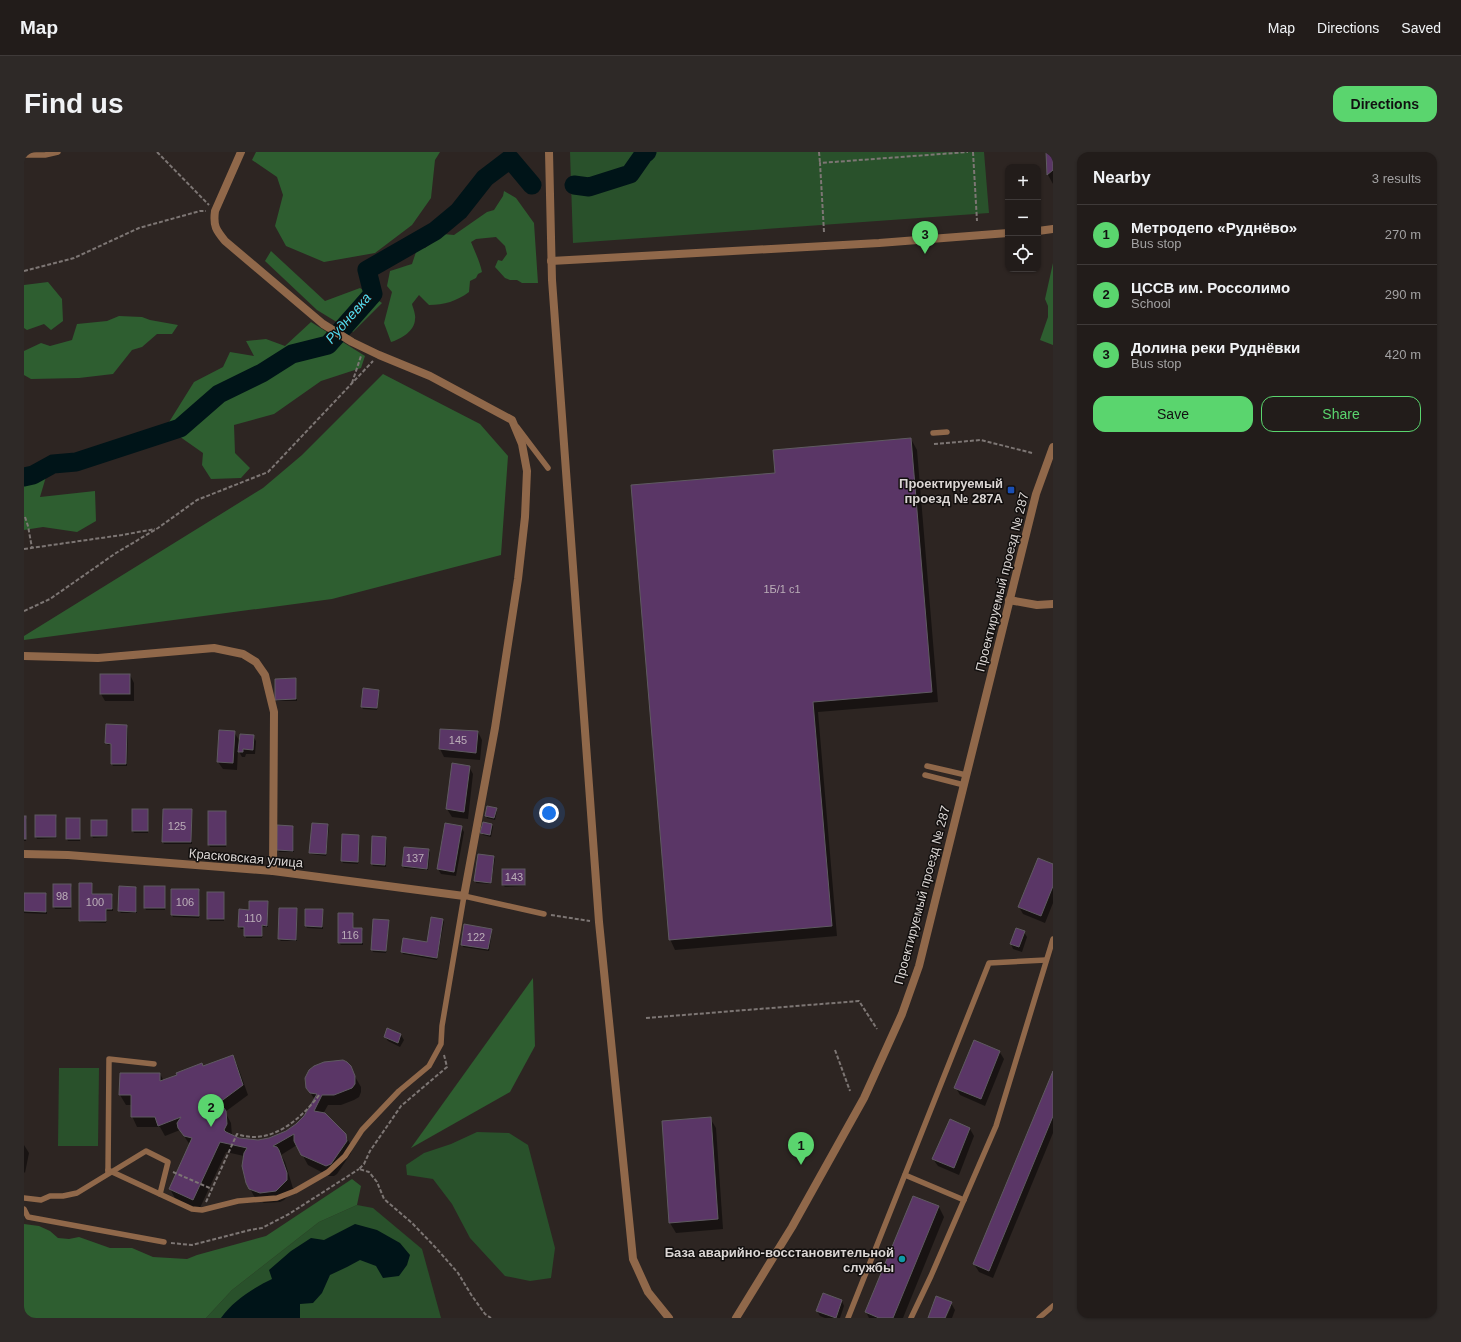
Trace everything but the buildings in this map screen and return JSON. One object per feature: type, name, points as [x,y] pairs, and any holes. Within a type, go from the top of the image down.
[{"type":"street","points":[[241,152],[215,211],[214,221],[216,231],[225,241],[323,324],[352,342],[430,376],[512,420],[522,444],[527,471],[525,517],[518,579],[496,720],[464,896]]},
{"type":"street","points":[[549,152],[552,261],[563,437],[599,922],[634,1259],[648,1292],[669,1318]]},
{"type":"street","points":[[1041,231],[1053,229]]},
{"type":"street","points":[[552,261],[879,243],[1005,233]]},
{"type":"street","name":"Проектируемый проезд № 287","points":[[736,1318],[796,1221],[861,1105],[902,1014],[919,966],[1036,494],[1053,448]]},
{"type":"street","points":[[1009,600],[1037,605],[1053,604]]},
{"type":"street","points":[[24,656],[98,658],[214,648],[243,654],[256,662],[265,675],[274,712],[273,871]]},
{"type":"street","name":"Красковская улица","points":[[24,854],[68,855],[273,871],[464,896]]},
{"type":"lane","points":[[24,154],[58,152]]},
{"type":"lane","points":[[512,420],[548,468]]},
{"type":"lane","points":[[933,433],[947,432]]},
{"type":"lane","points":[[927,766],[966,775]]},
{"type":"lane","points":[[925,775],[964,785]]},
{"type":"lane","points":[[109,1172],[192,1209],[202,1210],[238,1201],[277,1198],[286,1195],[328,1172],[345,1156],[362,1130],[399,1091],[429,1066],[442,1044],[442,1026],[464,896],[544,914]]},
{"type":"lane","points":[[911,1318],[996,1126],[1053,939]]},
{"type":"lane","points":[[848,1318],[989,963],[1046,960]]},
{"type":"lane","points":[[109,1172],[109,1059],[154,1064]]},
{"type":"lane","points":[[24,1200],[41,1200],[50,1196],[70,1195],[82,1190],[109,1172],[146,1151],[168,1162],[160,1194]]},
{"type":"lane","points":[[905,1175],[964,1200]]},
{"type":"lane","points":[[24,1208],[28,1217],[164,1242]]},
{"type":"lane","points":[[1039,1318],[1053,1306]]},
{"type":"path","points":[[157,152],[215,211]]},
{"type":"path","points":[[819,152],[824,232]]},
{"type":"path","points":[[820,163],[968,152]]},
{"type":"path","points":[[973,152],[977,221]]},
{"type":"path","points":[[24,271],[74,258],[139,228],[200,211],[215,211]]},
{"type":"path","points":[[352,384],[364,348]]},
{"type":"path","points":[[24,611],[50,599],[116,553],[158,528],[197,500],[268,472],[379,355]]},
{"type":"path","points":[[934,444],[981,440],[1032,453]]},
{"type":"path","points":[[25,517],[32,548]]},
{"type":"path","points":[[24,549],[122,535],[158,528]]},
{"type":"path","points":[[544,914],[590,921]]},
{"type":"path","points":[[646,1018],[859,1001],[877,1030]]},
{"type":"path","points":[[164,1242],[192,1245],[262,1228],[289,1214],[359,1169],[364,1164],[370,1151],[401,1106],[447,1067],[442,1044]]},
{"type":"path","points":[[835,1050],[850,1091]]},
{"type":"path","points":[[202,1210],[237,1134],[258,1137],[279,1131],[299,1117],[320,1094]]},
{"type":"path","points":[[167,1169],[212,1189]]},
{"type":"path","points":[[359,1169],[369,1172],[377,1182],[384,1199],[412,1223],[437,1249],[458,1273],[485,1314],[491,1318]]},
{"type":"green space","points":[[256,152],[440,152],[435,160],[431,198],[412,225],[375,253],[324,262],[286,246],[275,226],[283,195],[277,177],[252,160]]},
{"type":"green space","points":[[570,152],[984,152],[989,213],[573,243]]},
{"type":"green space","points":[[504,191],[516,198],[534,223],[538,283],[522,283],[517,280],[505,278],[495,267],[498,260],[502,261],[507,254],[505,246],[496,237],[476,239],[471,242],[482,272],[470,281],[469,292],[455,300],[435,305],[429,305],[419,295],[412,304],[415,314],[413,327],[403,337],[391,342],[384,323],[392,292],[387,286],[390,271],[412,264],[417,249],[425,248],[443,234],[454,235],[487,212],[494,210],[503,196]]},
{"type":"green space","points":[[271,251],[325,301],[360,288],[382,303],[353,332],[317,310],[265,261]]},
{"type":"green space","points":[[1053,263],[1053,345],[1040,340],[1048,317],[1048,306],[1045,299]]},
{"type":"green space","points":[[48,282],[62,299],[63,321],[51,330],[44,324],[27,330],[24,328],[24,285]]},
{"type":"green space","points":[[119,316],[142,317],[178,325],[172,334],[157,334],[142,347],[132,350],[113,374],[79,378],[31,379],[24,375],[24,351],[41,343],[50,346],[72,340],[77,324],[107,321]]},
{"type":"green space","points":[[311,322],[365,356],[361,368],[321,381],[274,414],[234,425],[235,453],[250,468],[241,478],[211,479],[202,465],[203,453],[166,427],[194,382],[223,367],[230,352],[254,356],[246,341],[266,339],[285,346]]},
{"type":"green space","points":[[383,374],[480,424],[508,456],[501,555],[332,599],[24,640],[24,636],[263,488],[302,455]]},
{"type":"green space","points":[[24,469],[48,470],[40,497],[95,491],[96,521],[77,532],[43,527],[24,530]]},
{"type":"green space","points":[[533,978],[535,1046],[510,1092],[411,1148]]},
{"type":"green space","points":[[59,1068],[99,1068],[98,1146],[58,1146]]},
{"type":"green space","points":[[477,1132],[509,1133],[528,1145],[555,1248],[551,1278],[530,1281],[505,1276],[470,1238],[452,1204],[433,1179],[407,1175],[406,1165],[424,1153],[451,1144]]},
{"type":"green space","points":[[352,1179],[361,1186],[357,1205],[319,1222],[232,1290],[206,1318],[24,1318],[24,1224],[39,1226],[50,1231],[58,1238],[69,1239],[79,1237],[110,1248],[132,1248],[153,1257],[187,1259],[266,1236]]},
{"type":"green space","points":[[357,1205],[373,1208],[422,1249],[441,1318],[206,1318],[232,1290],[319,1222]]},
{"type":"shaded area","points":[[355,1224],[377,1230],[400,1243],[410,1255],[407,1265],[399,1276],[383,1278],[376,1266],[360,1260],[330,1275],[322,1293],[313,1303],[300,1304],[300,1318],[221,1318],[231,1306],[244,1296],[258,1286],[272,1279],[269,1270],[291,1251],[311,1238],[324,1240]]},
{"type":"waterway","name":"Рудневка","points":[[574,185],[589,187],[630,174],[647,152]]},
{"type":"waterway","name":"Рудневка","points":[[24,477],[33,475],[53,464],[76,462],[180,428],[219,394],[262,373],[292,354],[328,345],[373,294],[367,270],[435,231],[459,211],[485,178],[510,159],[532,185]]},
{"type":"place","name":"Долина реки Руднёвки","points":[[925,254]]},
{"type":"place","name":"Проектируемый проезд № 287А","points":[[1011,490]]},
{"type":"place","name":"ЦССВ им. Россолимо","points":[[211,1127]]},
{"type":"place","name":"Метродепо «Руднёво»","points":[[801,1165]]},
{"type":"place","name":"База аварийно-восстановительной службы","points":[[902,1259]]}]
